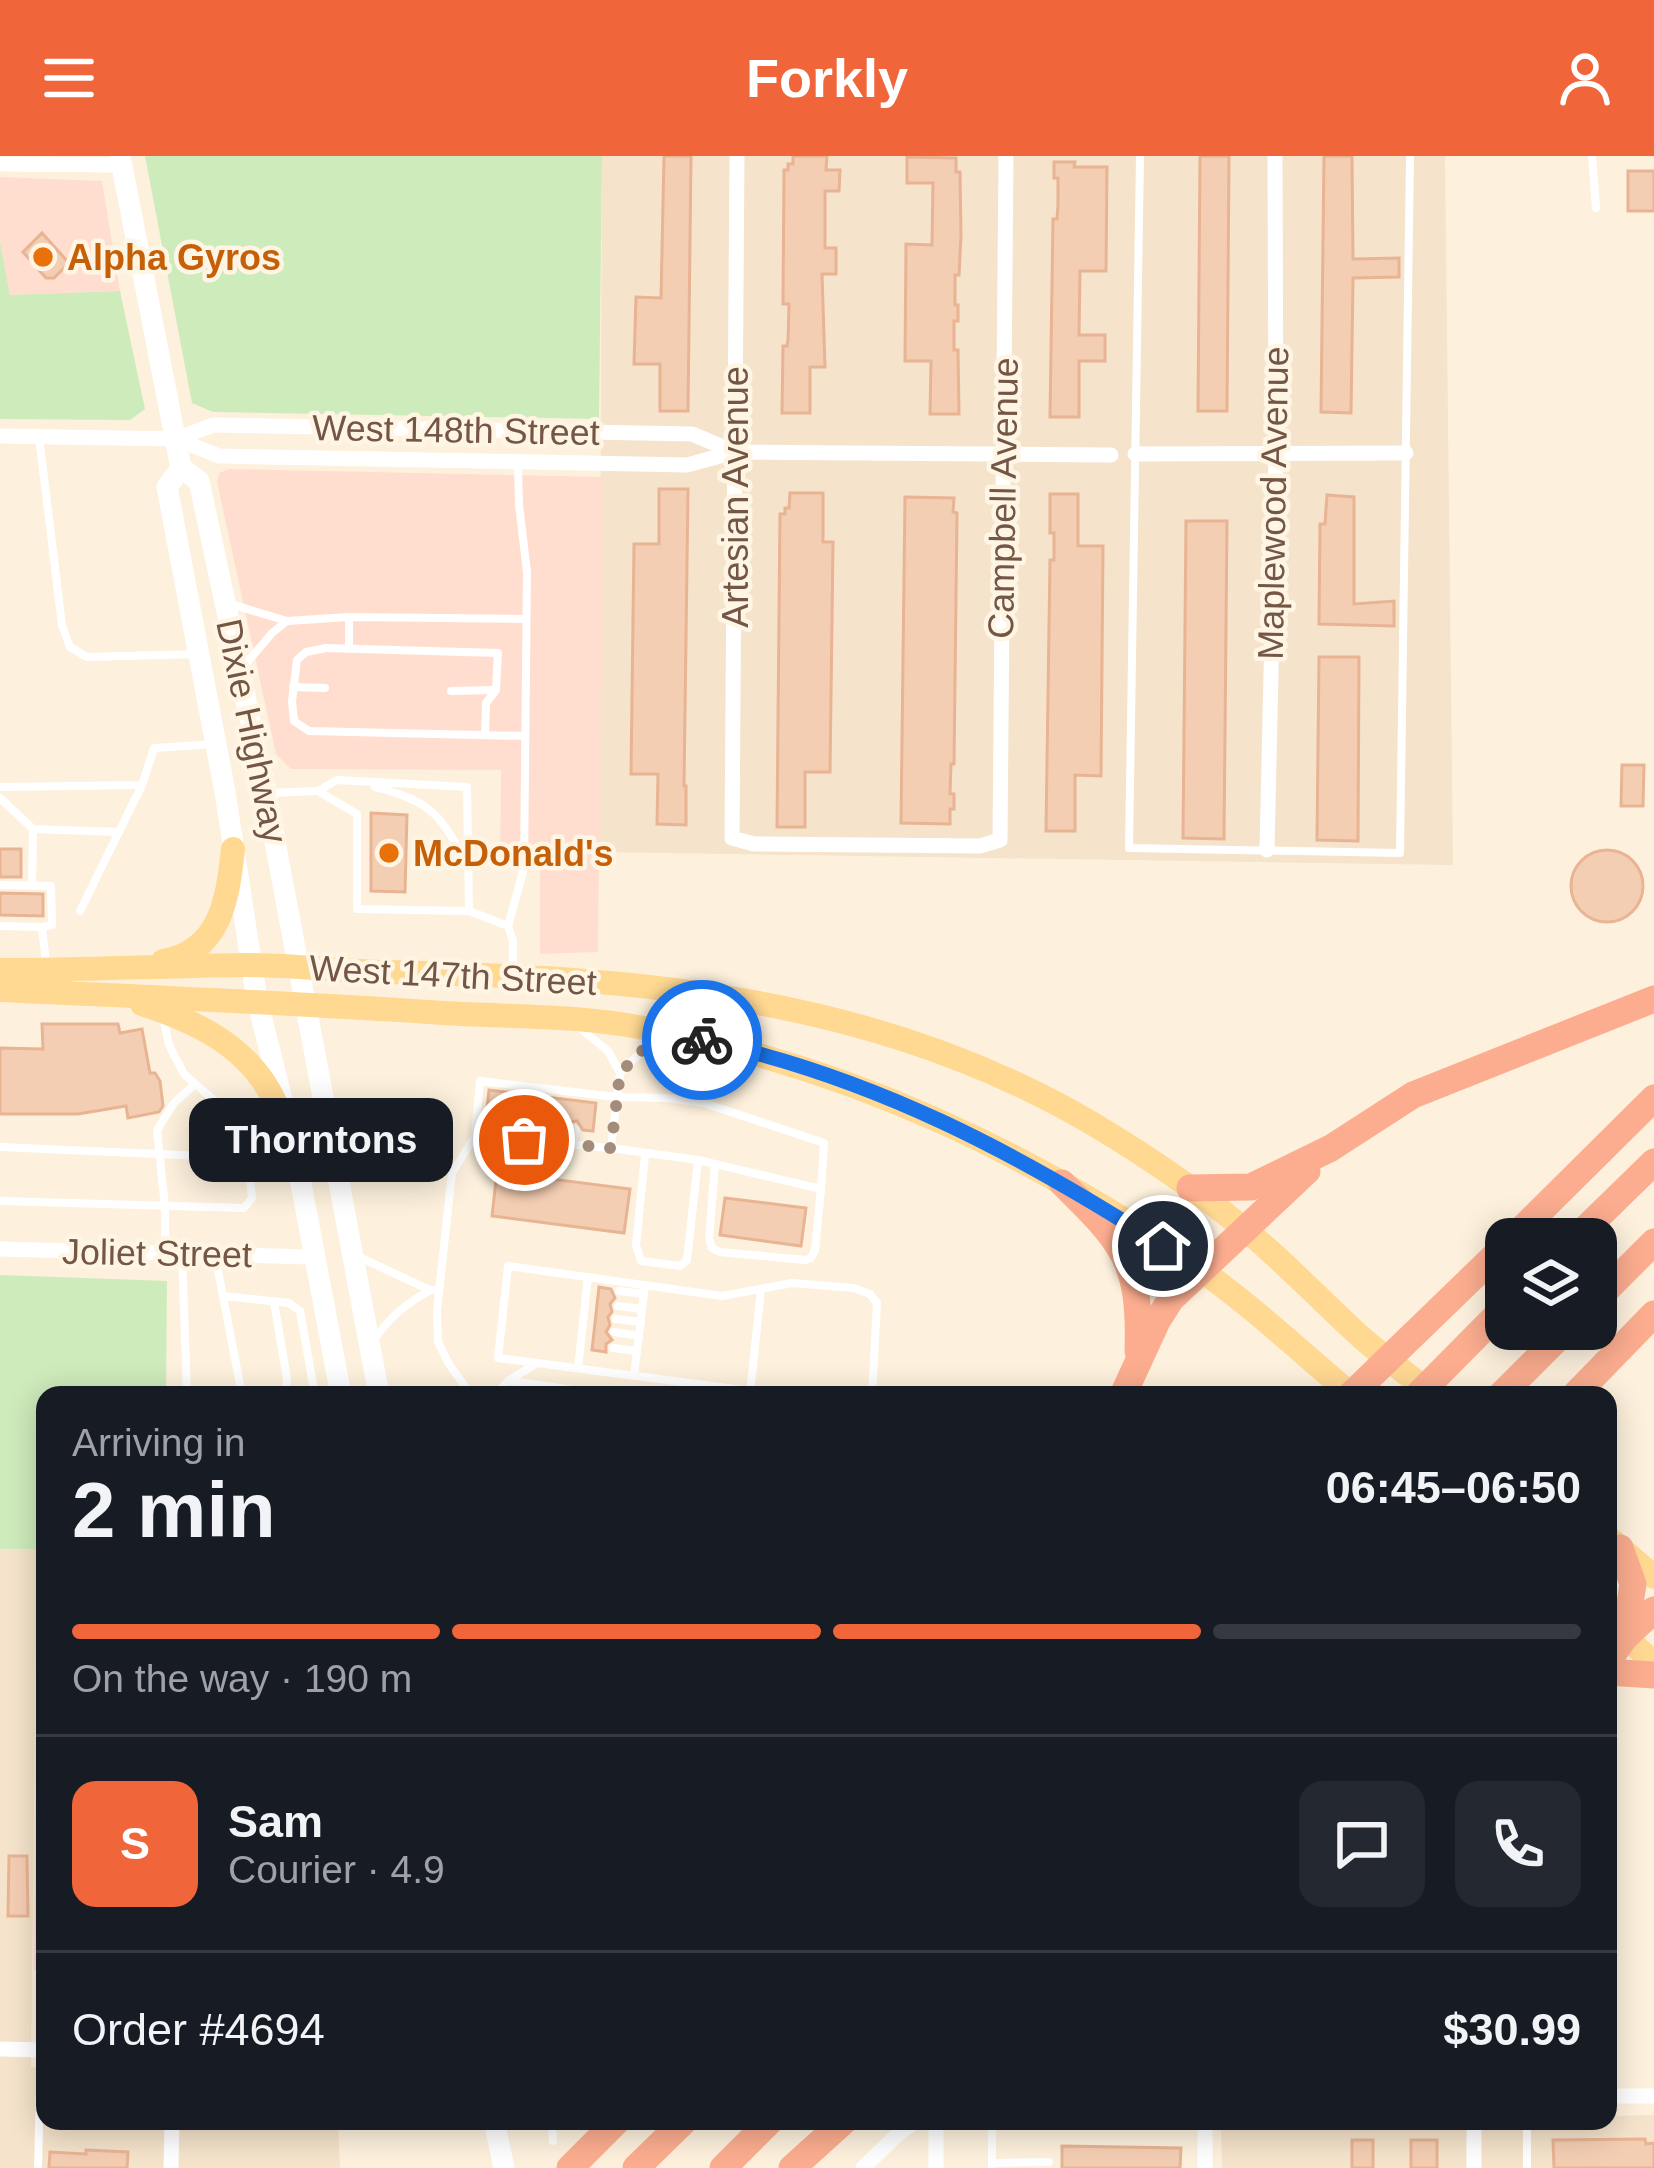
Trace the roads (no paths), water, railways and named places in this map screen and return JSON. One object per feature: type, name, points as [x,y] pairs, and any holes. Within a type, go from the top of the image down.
[{"type":"highway","points":[[1190,1188],[1251,1187],[1331,1148],[1413,1095],[1654,999]]},
{"type":"highway","points":[[1533,1218],[1654,1098]]},
{"type":"highway","points":[[1127,1386],[1172,1299],[1331,1148]]},
{"type":"highway","points":[[1597,1218],[1654,1162]]},
{"type":"highway","points":[[1062,1183],[1117,1239],[1127,1258],[1136,1293],[1137,1364]]},
{"type":"highway","points":[[1617,1279],[1654,1243]]},
{"type":"highway","points":[[1361,1386],[1485,1266]]},
{"type":"highway","points":[[1583,1386],[1654,1314]]},
{"type":"highway","points":[[1427,1386],[1485,1327]]},
{"type":"highway","points":[[1510,1386],[1546,1350]]},
{"type":"highway","points":[[1617,1549],[1633,1584],[1617,1629]]},
{"type":"highway","points":[[1617,1629],[1654,1610]]},
{"type":"highway","points":[[1617,1673],[1654,1676]]},
{"type":"highway","points":[[570,2168],[608,2130]]},
{"type":"highway","points":[[636,2168],[675,2130]]},
{"type":"highway","points":[[723,2168],[761,2130]]},
{"type":"highway","points":[[792,2168],[834,2130]]},
{"type":"main road","name":"Dixie Highway","points":[[121,160],[181,468],[199,481],[266,794],[377,1386]]},
{"type":"main road","name":"Dixie Highway","points":[[181,468],[167,488],[216,744],[256,1000],[294,1147],[338,1386]]},
{"type":"main road","points":[[106,982],[178,959],[206,939],[221,918],[233,849]]},
{"type":"main road","name":"West 147th Street","points":[[0,990],[250,965],[513,975],[692,991],[775,1004],[884,1034],[1013,1081],[1091,1123],[1245,1229],[1422,1386]]},
{"type":"main road","name":"West 147th Street","points":[[0,970],[47,970],[256,1000],[639,1027],[787,1063],[952,1124],[1062,1183],[1201,1270],[1341,1386]]},
{"type":"main road","points":[[106,982],[226,1043],[254,1069],[271,1094],[294,1147]]},
{"type":"main road","points":[[1617,1546],[1654,1577]]},
{"type":"main road","points":[[1617,1629],[1654,1663]]},
{"type":"main road","points":[[496,2130],[504,2168]]},
{"type":"street","name":"Artesian Avenue","points":[[737,156],[732,838],[754,844],[958,846],[1000,840]]},
{"type":"street","name":"Campbell Avenue","points":[[1000,840],[1006,156]]},
{"type":"street","name":"Maplewood Avenue","points":[[1267,850],[1276,454],[1275,156]]},
{"type":"street","points":[[0,164],[121,160]]},
{"type":"street","name":"West 148th Street","points":[[176,439],[213,425],[692,434],[735,452]]},
{"type":"street","points":[[518,433],[518,464]]},
{"type":"street","name":"West 148th Street","points":[[0,436],[176,439],[218,456],[518,464],[687,465],[735,452],[1111,455]]},
{"type":"street","points":[[1135,454],[1406,453]]},
{"type":"street","name":"Joliet Street","points":[[0,1249],[313,1257]]},
{"type":"street","points":[[0,2049],[36,2050]]},
{"type":"street","points":[[1617,2096],[1654,2096]]},
{"type":"street","points":[[171,2168],[172,2130]]},
{"type":"street","points":[[863,2168],[902,2130]]},
{"type":"street","points":[[935,2130],[936,2168]]},
{"type":"street","points":[[1205,2130],[1205,2168]]},
{"type":"street","points":[[1474,2130],[1474,2168]]},
{"type":"lane","points":[[1140,156],[1129,848],[1400,853],[1410,156]]},
{"type":"lane","points":[[1592,156],[1596,208]]},
{"type":"lane","points":[[39,437],[62,625],[70,647],[87,657],[200,654]]},
{"type":"lane","points":[[513,975],[508,926],[524,868],[527,572],[518,464]]},
{"type":"lane","points":[[225,603],[287,621],[526,619]]},
{"type":"lane","points":[[349,617],[349,649]]},
{"type":"lane","points":[[240,671],[287,621]]},
{"type":"lane","points":[[484,735],[486,703],[496,689],[498,653],[349,649],[306,652],[297,661],[294,721],[309,730],[484,735],[525,736]]},
{"type":"lane","points":[[293,687],[326,688]]},
{"type":"lane","points":[[451,691],[496,689]]},
{"type":"lane","points":[[80,911],[142,784],[154,748],[216,744]]},
{"type":"lane","points":[[266,794],[318,790],[337,781],[467,787],[469,911]]},
{"type":"lane","points":[[361,783],[412,796],[435,813],[468,868]]},
{"type":"lane","points":[[0,787],[142,784]]},
{"type":"lane","points":[[318,790],[357,814],[357,909],[469,911],[508,926]]},
{"type":"lane","points":[[0,798],[33,829],[119,832]]},
{"type":"lane","points":[[32,885],[33,829]]},
{"type":"lane","points":[[0,885],[51,886],[52,926],[0,926]]},
{"type":"lane","points":[[17,915],[17,927]]},
{"type":"lane","points":[[42,927],[47,970]]},
{"type":"lane","points":[[0,1201],[244,1208],[251,1198],[248,1158],[223,1108],[184,1074],[169,1045],[162,1011]]},
{"type":"lane","points":[[571,1020],[608,1052],[620,1073]]},
{"type":"lane","points":[[611,1148],[620,1073],[643,1050],[696,1039]]},
{"type":"lane","points":[[465,1386],[438,1342],[434,1290],[452,1173],[475,1136],[480,1081],[579,1096],[704,1103],[824,1143],[811,1258],[720,1252],[712,1247],[715,1164]]},
{"type":"lane","points":[[186,1386],[157,1130],[174,1103],[195,1084]]},
{"type":"lane","points":[[502,1138],[505,1120]]},
{"type":"lane","points":[[524,1140],[526,1123]]},
{"type":"lane","points":[[546,1143],[548,1126]]},
{"type":"lane","points":[[573,1145],[575,1129]]},
{"type":"lane","points":[[475,1136],[698,1160],[821,1189]]},
{"type":"lane","points":[[0,1148],[248,1158]]},
{"type":"lane","points":[[645,1155],[638,1255],[641,1262],[680,1266],[687,1260],[698,1160]]},
{"type":"lane","points":[[215,1254],[240,1386]]},
{"type":"lane","points":[[352,1254],[434,1290]]},
{"type":"lane","points":[[702,1386],[498,1358],[508,1266],[587,1282],[722,1296],[792,1283],[854,1288],[869,1294],[877,1304],[872,1386]]},
{"type":"lane","points":[[587,1282],[598,1289]]},
{"type":"lane","points":[[578,1368],[587,1282]]},
{"type":"lane","points":[[619,1291],[645,1289]]},
{"type":"lane","points":[[634,1376],[645,1289]]},
{"type":"lane","points":[[751,1386],[761,1289]]},
{"type":"lane","points":[[370,1346],[406,1303],[434,1290]]},
{"type":"lane","points":[[223,1295],[289,1303],[301,1311],[313,1386]]},
{"type":"lane","points":[[274,1301],[286,1386]]},
{"type":"lane","points":[[585,1302],[597,1304]]},
{"type":"lane","points":[[617,1306],[642,1309]]},
{"type":"lane","points":[[584,1315],[596,1317]]},
{"type":"lane","points":[[616,1319],[641,1322]]},
{"type":"lane","points":[[582,1329],[594,1330]]},
{"type":"lane","points":[[614,1332],[639,1336]]},
{"type":"lane","points":[[580,1345],[592,1346]]},
{"type":"lane","points":[[613,1348],[637,1351]]},
{"type":"lane","points":[[503,1386],[537,1363]]},
{"type":"lane","points":[[508,1381],[544,1386]]},
{"type":"lane","points":[[38,2168],[40,2130]]},
{"type":"lane","points":[[553,2130],[554,2141]]},
{"type":"lane","points":[[992,2130],[992,2166],[1049,2162]]},
{"type":"lane","points":[[1526,2130],[1527,2168]]},
{"type":"place","name":"Alpha Gyros","points":[[43,257]]},
{"type":"place","name":"McDonald's","points":[[389,853]]},
{"type":"place","name":"Thorntons","points":[[524,1140]]}]
